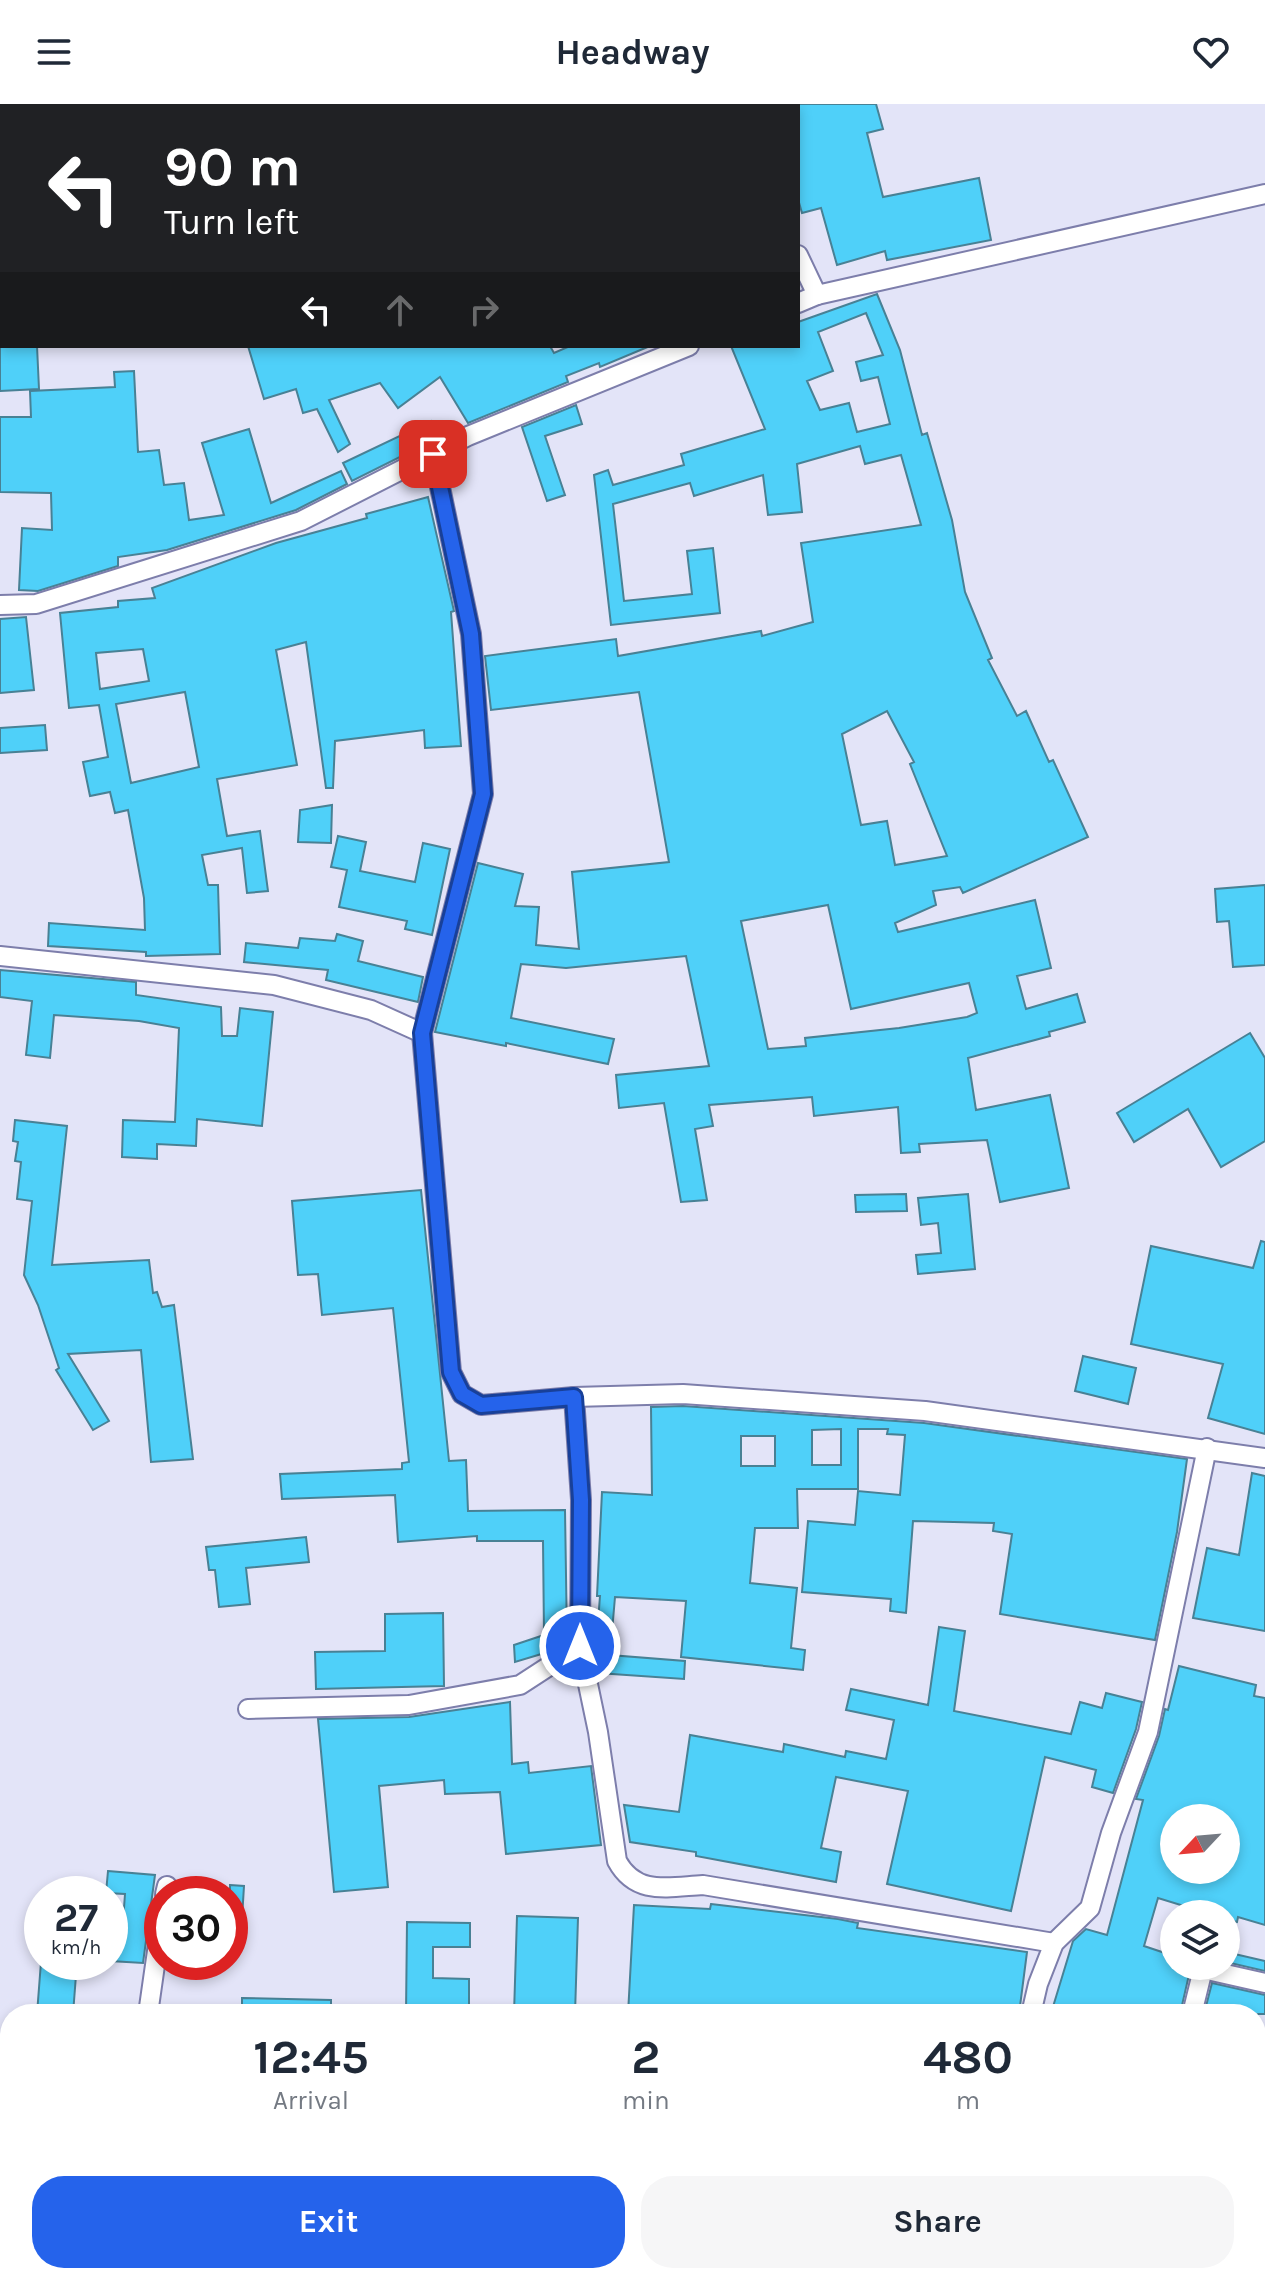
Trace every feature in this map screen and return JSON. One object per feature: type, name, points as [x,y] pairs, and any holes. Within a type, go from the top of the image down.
[{"type":"street","points":[[800,302],[817,295],[1265,194]]},
{"type":"street","points":[[800,259],[817,295]]},
{"type":"street","points":[[0,605],[36,604],[301,521],[468,436],[684,348]]},
{"type":"street","points":[[433,454],[471,634],[483,794],[422,1033],[451,1372],[462,1394],[481,1405],[574,1397],[683,1394],[925,1411],[1265,1458]]},
{"type":"street","points":[[0,956],[274,985],[371,1010],[422,1033]]},
{"type":"street","points":[[574,1397],[581,1500],[580,1646],[598,1732],[617,1861],[623,1872],[635,1884],[648,1888],[703,1885],[1054,1943]]},
{"type":"street","points":[[1033,2004],[1054,1943],[1090,1908],[1111,1833],[1148,1732],[1207,1448]]},
{"type":"street","points":[[248,1709],[409,1705],[520,1685],[580,1646]]},
{"type":"street","points":[[1194,2004],[1203,1969],[1265,1983]]},
{"type":"street","points":[[149,2004],[153,1980]]},
{"type":"building","points":[[800,104],[876,104],[883,129],[867,133],[883,197],[979,178],[991,240],[887,260],[885,251],[837,265],[821,208],[802,213]]},
{"type":"building","points":[[877,294],[900,350],[922,435],[927,433],[952,520],[965,592],[992,658],[988,660],[1017,716],[1026,711],[1049,762],[1053,760],[1088,837],[963,893],[960,887],[933,891],[936,905],[895,923],[898,932],[1035,900],[1051,968],[1017,976],[1026,1009],[1077,994],[1085,1022],[1049,1032],[1050,1036],[968,1058],[976,1110],[1050,1095],[1069,1188],[1000,1202],[987,1140],[919,1144],[920,1152],[901,1153],[898,1107],[814,1116],[812,1097],[709,1105],[713,1126],[695,1129],[707,1200],[681,1202],[664,1103],[619,1108],[616,1075],[709,1066],[686,956],[566,968],[521,964],[511,1018],[614,1039],[608,1064],[435,1032],[478,863],[523,874],[515,906],[539,907],[536,945],[579,949],[572,872],[669,862],[639,692],[491,710],[485,656],[616,639],[618,656],[761,631],[762,636],[813,622],[801,543],[921,525],[901,455],[865,464],[860,446],[797,464],[802,512],[768,515],[763,475],[694,496],[690,483],[613,504],[624,601],[692,594],[687,551],[713,548],[720,613],[611,625],[594,475],[608,470],[613,485],[684,465],[681,454],[765,429],[732,348],[800,348],[800,321]],"holes":[[[866,313],[883,355],[856,362],[861,381],[878,377],[890,424],[857,432],[849,403],[820,410],[807,381],[833,371],[818,332]],[[887,711],[914,762],[910,764],[947,856],[895,865],[887,821],[861,825],[842,734]],[[828,905],[851,1009],[969,983],[977,1013],[899,1028],[805,1038],[806,1046],[768,1049],[741,921]]]},
{"type":"building","points":[[0,348],[37,348],[39,389],[0,391]]},
{"type":"building","points":[[249,348],[551,348],[554,353],[565,348],[645,348],[600,367],[599,363],[566,376],[568,382],[468,423],[440,377],[398,408],[380,383],[329,400],[350,444],[338,452],[317,409],[303,413],[296,389],[264,399]]},
{"type":"building","points":[[134,371],[138,452],[159,450],[164,485],[184,483],[189,520],[224,515],[202,443],[249,429],[271,503],[341,471],[347,484],[296,510],[167,550],[118,557],[118,566],[38,591],[19,590],[22,528],[52,530],[51,493],[0,492],[0,417],[31,417],[30,391],[115,387],[114,372]]},
{"type":"building","points":[[576,405],[582,424],[545,436],[565,495],[547,501],[522,427]]},
{"type":"building","points":[[431,421],[438,438],[352,481],[343,463]]},
{"type":"building","points":[[428,497],[454,611],[451,612],[461,746],[425,748],[424,730],[335,741],[333,788],[326,788],[306,642],[276,650],[297,765],[217,779],[227,836],[260,831],[268,891],[247,893],[242,848],[202,855],[208,885],[218,885],[220,954],[146,956],[146,952],[48,946],[49,923],[145,930],[144,898],[128,810],[115,813],[110,792],[90,796],[83,762],[108,757],[99,705],[69,708],[60,613],[118,607],[118,601],[155,598],[152,588],[276,543],[367,518],[366,514]],"holes":[[[143,649],[149,681],[100,689],[96,653]],[[185,692],[199,767],[131,783],[116,704]]]},
{"type":"building","points":[[26,617],[34,690],[0,693],[0,619]]},
{"type":"building","points":[[45,725],[47,750],[0,753],[0,728]]},
{"type":"building","points":[[332,805],[331,843],[298,842],[300,810]]},
{"type":"building","points":[[338,836],[366,842],[360,871],[415,882],[423,843],[450,849],[432,935],[405,929],[407,921],[339,907],[347,870],[331,867]]},
{"type":"building","points":[[1265,885],[1265,965],[1233,967],[1229,921],[1217,922],[1215,889]]},
{"type":"building","points":[[337,934],[363,941],[358,961],[423,977],[418,1002],[326,980],[328,970],[244,962],[246,943],[298,948],[300,938],[335,941]]},
{"type":"building","points":[[0,970],[136,982],[136,995],[221,1007],[222,1036],[237,1036],[240,1008],[273,1012],[262,1126],[197,1119],[196,1146],[157,1144],[157,1159],[122,1157],[123,1120],[175,1122],[179,1028],[139,1021],[54,1015],[50,1058],[26,1055],[32,1001],[0,997]]},
{"type":"building","points":[[1250,1033],[1265,1058],[1265,1141],[1221,1167],[1188,1109],[1134,1142],[1117,1113]]},
{"type":"building","points":[[15,1120],[67,1126],[52,1265],[149,1260],[153,1293],[157,1292],[162,1307],[174,1305],[193,1459],[151,1462],[141,1350],[68,1354],[109,1421],[93,1430],[56,1370],[59,1368],[38,1305],[24,1275],[32,1201],[17,1199],[21,1162],[15,1161],[18,1142],[13,1141]]},
{"type":"building","points":[[421,1190],[449,1461],[466,1460],[468,1511],[565,1510],[567,1640],[548,1652],[515,1662],[514,1645],[544,1635],[543,1541],[477,1541],[477,1536],[398,1542],[395,1495],[282,1499],[280,1474],[402,1469],[402,1463],[409,1462],[393,1308],[322,1315],[318,1274],[298,1275],[292,1201]]},
{"type":"building","points":[[906,1194],[907,1211],[856,1212],[855,1195]]},
{"type":"building","points":[[968,1194],[975,1269],[918,1274],[916,1255],[941,1253],[938,1223],[921,1225],[918,1198]]},
{"type":"building","points":[[1261,1241],[1265,1242],[1265,1434],[1208,1418],[1223,1364],[1131,1344],[1151,1246],[1253,1268]]},
{"type":"building","points":[[1083,1356],[1136,1368],[1128,1404],[1075,1391]]},
{"type":"building","points":[[683,1406],[924,1423],[1187,1459],[1177,1532],[1155,1640],[1000,1614],[1012,1534],[993,1531],[994,1523],[913,1521],[906,1613],[890,1611],[891,1599],[802,1592],[808,1521],[855,1525],[858,1491],[900,1495],[905,1435],[887,1434],[888,1429],[858,1429],[858,1489],[797,1489],[798,1528],[755,1528],[750,1583],[797,1588],[791,1648],[805,1650],[803,1670],[681,1657],[686,1601],[615,1597],[610,1655],[685,1661],[684,1679],[598,1673],[595,1661],[602,1492],[652,1495],[651,1407]],"holes":[[[841,1429],[841,1465],[812,1465],[812,1430]],[[741,1436],[775,1436],[775,1466],[741,1466]]]},
{"type":"building","points":[[1252,1473],[1265,1476],[1265,1631],[1193,1618],[1207,1548],[1239,1555]]},
{"type":"building","points":[[306,1537],[309,1562],[246,1568],[250,1604],[219,1607],[215,1570],[209,1570],[206,1547]]},
{"type":"building","points":[[443,1613],[444,1686],[316,1689],[315,1652],[385,1651],[385,1614]]},
{"type":"building","points":[[939,1627],[965,1631],[954,1711],[1071,1734],[1080,1702],[1102,1708],[1106,1693],[1142,1702],[1136,1729],[1113,1793],[1092,1787],[1096,1770],[1045,1757],[1011,1911],[887,1884],[908,1791],[836,1777],[821,1848],[841,1852],[836,1882],[696,1856],[696,1852],[630,1842],[624,1805],[679,1812],[690,1735],[783,1752],[784,1744],[845,1757],[846,1751],[886,1759],[894,1720],[846,1710],[851,1689],[928,1705]]},
{"type":"building","points":[[1179,1666],[1256,1685],[1254,1696],[1265,1698],[1265,1925],[1240,1918],[1240,1900],[1158,1898],[1144,1946],[1160,1951],[1160,1980],[1188,1980],[1182,2004],[1054,2004],[1073,1941],[1086,1929],[1107,1935],[1143,1800],[1136,1799],[1159,1736]]},
{"type":"building","points":[[510,1702],[512,1764],[528,1762],[529,1773],[591,1766],[601,1845],[506,1854],[500,1792],[445,1794],[444,1780],[379,1786],[388,1887],[334,1892],[318,1719],[409,1717]]},
{"type":"building","points":[[108,1871],[155,1875],[144,1876],[143,1963],[128,1962],[128,1876],[108,1876]]},
{"type":"building","points":[[711,1904],[838,1919],[858,1923],[857,1928],[1027,1952],[1020,2004],[629,2004],[634,1905],[710,1909]]},
{"type":"building","points":[[517,1916],[578,1918],[575,2004],[514,2004]]},
{"type":"building","points":[[407,1922],[470,1923],[470,1947],[433,1947],[433,1978],[469,1979],[469,2004],[406,2004]]},
{"type":"building","points":[[1240,1955],[1265,1961],[1265,1971],[1240,1965]]},
{"type":"building","points":[[40,1980],[76,1980],[74,2004],[38,2004]]},
{"type":"building","points":[[1212,1983],[1265,1995],[1265,2004],[1207,2004]]},
{"type":"building","points":[[242,1998],[331,2000],[331,2004],[242,2004]]},
{"type":"route","points":[[433,454],[471,634],[483,794],[422,1033],[451,1372],[462,1394],[481,1405],[574,1397],[581,1500],[580,1646]]}]
